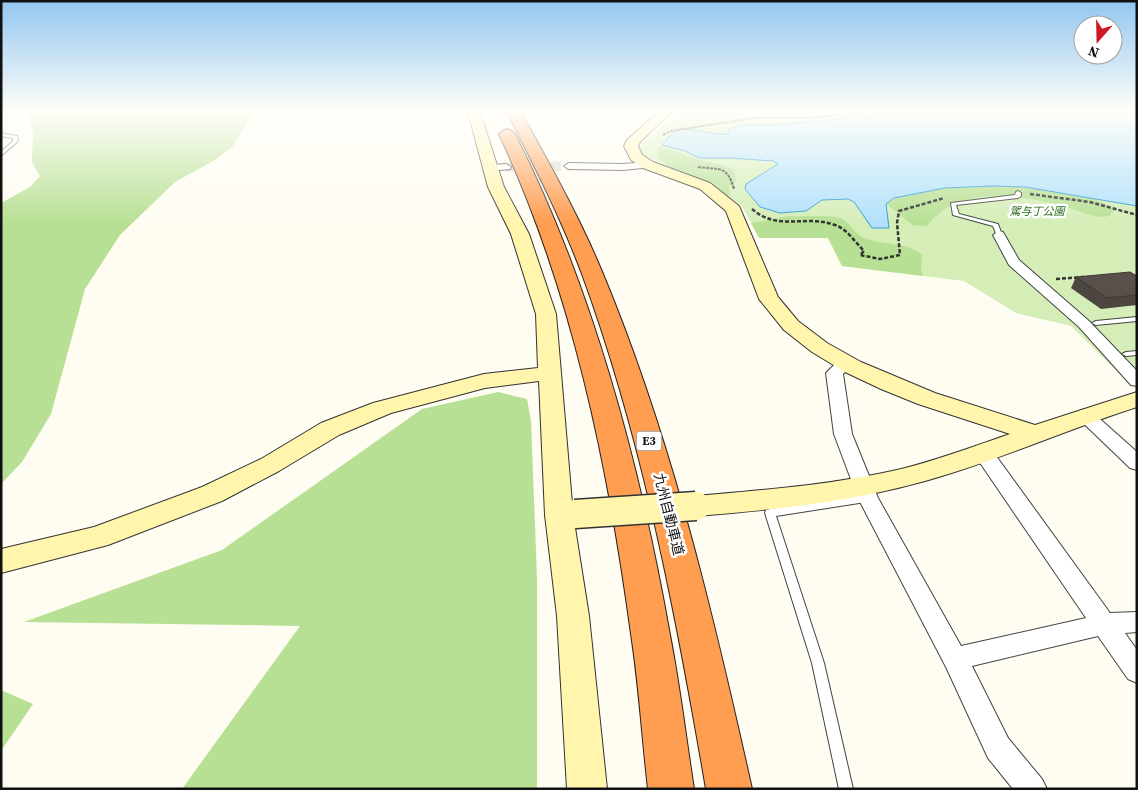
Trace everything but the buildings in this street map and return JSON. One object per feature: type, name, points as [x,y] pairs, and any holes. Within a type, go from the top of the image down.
[{"type":"highway","points":[[515,149],[551,232],[584,330],[618,466],[651,634],[671,789]]},
{"type":"highway","name":"九州自動車道","points":[[535,149],[576,231],[614,328],[656,465],[699,634],[729,789]]},
{"type":"street","points":[[490,149],[498,167],[496,187],[520,234],[546,314],[567,514],[572,616],[587,789]]},
{"type":"street","points":[[632,149],[636,157],[648,165],[705,186],[723,199],[732,209],[762,285],[777,312],[802,336],[845,364],[890,384],[1033,434]]},
{"type":"street","points":[[569,166],[624,167],[648,165]]},
{"type":"street","points":[[998,235],[1014,262],[1084,324],[1137,381]]},
{"type":"street","points":[[845,364],[834,373],[843,434],[866,492],[955,659],[998,748],[1032,789]]},
{"type":"street","points":[[1,561],[98,537],[212,494],[270,465],[330,429],[382,408],[484,381],[551,373]]},
{"type":"street","points":[[567,514],[866,492],[984,454],[1085,415],[1137,399]]},
{"type":"street","points":[[1085,415],[1137,463]]},
{"type":"street","points":[[984,454],[1137,671]]},
{"type":"street","points":[[955,659],[1104,624],[1137,622]]},
{"type":"lane","points":[[998,235],[996,225],[956,215],[953,204],[983,202],[1018,196],[1018,194]]},
{"type":"lane","points":[[1096,323],[1137,319]]},
{"type":"lane","points":[[1126,354],[1137,353]]},
{"type":"lane","points":[[846,789],[818,663],[770,513],[866,492]]},
{"type":"path","points":[[690,166],[725,171],[730,175],[733,188],[738,195]]},
{"type":"path","points":[[1018,194],[1055,196],[1114,208],[1137,215]]},
{"type":"path","points":[[751,208],[764,220],[774,222],[824,222],[836,225],[864,251],[860,255],[890,259],[900,255],[897,223],[899,211],[950,197]]},
{"type":"path","points":[[1033,278],[1064,279],[1078,276],[1088,277]]},
{"type":"green space","points":[[32,149],[230,149],[215,160],[175,182],[120,235],[85,289],[51,414],[22,462],[1,484],[1,203],[30,187],[40,176],[32,162]]},
{"type":"green space","name":"駕与丁公園","points":[[640,149],[1137,149],[1137,384],[1131,385],[1071,326],[1016,313],[964,281],[842,266],[828,237],[759,238],[742,206],[710,184],[640,154]]},
{"type":"green space","points":[[659,149],[670,149],[697,160],[722,165],[734,170],[736,182],[729,185],[730,195],[727,196],[710,184],[667,166],[661,160]]},
{"type":"green space","points":[[992,186],[1075,194],[1092,198],[1114,211],[1110,216],[1104,217],[1030,199],[992,196],[973,198],[955,204],[940,213],[927,226],[913,225],[886,204],[895,199],[921,192]]},
{"type":"green space","points":[[789,216],[841,218],[862,237],[916,251],[922,255],[921,269],[923,276],[842,266],[828,238],[759,238],[751,223]]},
{"type":"green space","points":[[498,392],[527,399],[531,421],[537,578],[537,789],[182,789],[300,626],[24,622],[222,550],[422,409]]},
{"type":"green space","points":[[1,690],[33,704],[1,751]]},
{"type":"water","points":[[677,149],[1137,149],[1137,206],[1025,187],[945,188],[894,198],[886,204],[889,228],[872,228],[854,202],[848,199],[822,200],[806,211],[780,213],[760,207],[745,189],[746,184],[778,164],[773,161],[699,158]]},
{"type":"tunnel","points":[[506,167],[569,166]]}]
